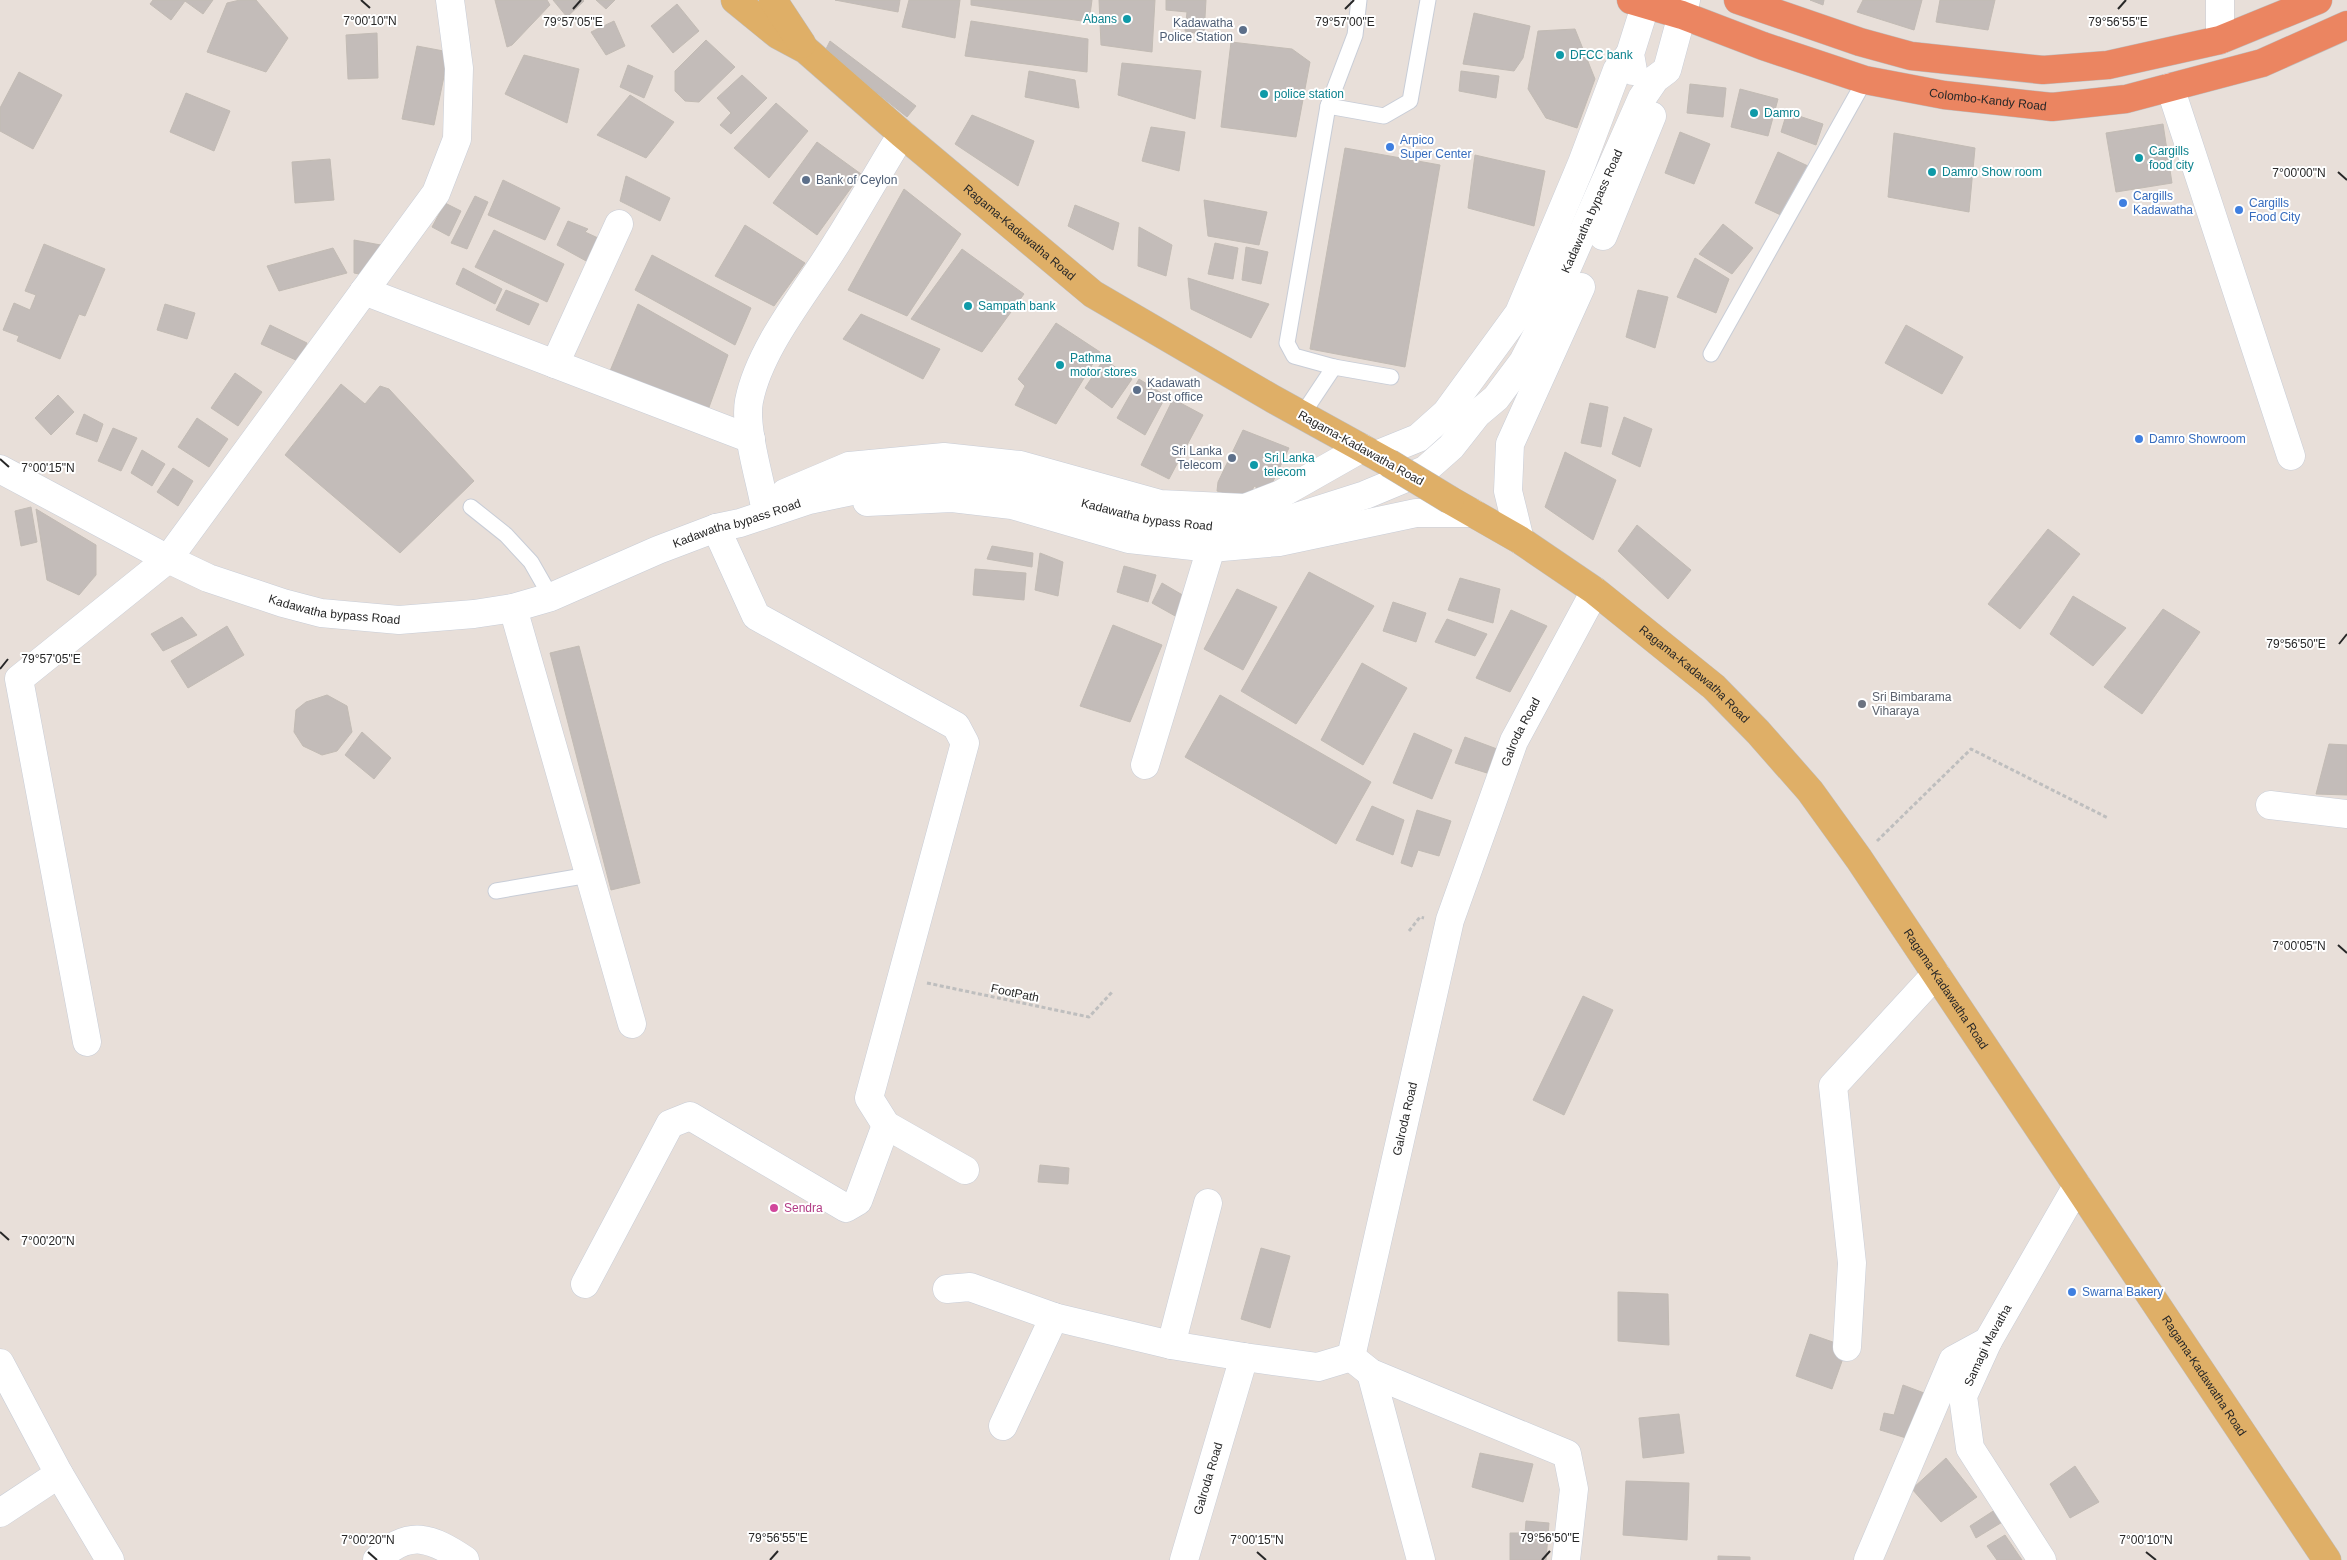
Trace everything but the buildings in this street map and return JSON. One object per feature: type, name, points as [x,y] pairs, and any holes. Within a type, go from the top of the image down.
[{"type":"highway","points":[[1738,0],[1860,42],[1912,56],[2043,70],[2108,65],[2220,40],[2318,0]]},
{"type":"highway","name":"Colombo-Kandy Road","points":[[1641,1],[1684,7],[1762,46],[1865,80],[1944,95],[2052,107],[2126,99],[2262,63],[2347,25]]},
{"type":"main road","points":[[735,0],[778,35],[806,50]]},
{"type":"main road","points":[[773,0],[806,50]]},
{"type":"main road","name":"Ragama-Kadawatha Road","points":[[806,50],[902,134],[1092,294],[1302,415],[1376,455],[1520,540],[1595,591],[1714,687],[1752,725],[1810,791],[1859,859],[2327,1560]]},
{"type":"street","points":[[86,1042],[19,679],[168,559],[436,193],[456,139],[459,68],[450,0]]},
{"type":"street","points":[[2220,0],[2220,40]]},
{"type":"street","name":"Kadawatha bypass Road","points":[[1477,414],[1486,392],[1513,354],[1530,321],[1586,196],[1633,76],[1630,54],[1641,1]]},
{"type":"street","points":[[1520,540],[1508,491],[1510,444],[1634,161],[1663,89],[1684,7]]},
{"type":"street","points":[[728,526],[765,507],[776,497],[850,466],[944,457],[1020,465],[1160,504],[1245,508],[1418,438],[1446,413],[1519,313],[1582,164],[1617,70],[1630,54]]},
{"type":"street","name":"Kadawatha bypass Road","points":[[0,469],[168,559],[244,592],[321,613],[400,620],[474,614],[513,608],[551,597],[658,550],[728,526],[809,500],[854,489],[905,480],[943,478],[1009,484],[1149,520],[1247,530],[1326,509],[1425,470],[1451,446],[1477,414],[1496,398],[1523,362],[1562,285],[1642,98],[1655,79],[1667,70]]},
{"type":"street","points":[[2170,87],[2291,456]]},
{"type":"street","points":[[765,507],[751,439],[749,403],[763,358],[840,238],[902,134]]},
{"type":"street","points":[[555,364],[619,224]]},
{"type":"street","points":[[364,291],[751,439]]},
{"type":"street","points":[[728,526],[878,501],[952,498],[1012,505],[1129,538],[1211,548],[1279,542],[1416,513],[1473,513]]},
{"type":"street","points":[[728,526],[756,616],[956,726],[965,743],[869,1098],[886,1125],[965,1170]]},
{"type":"street","points":[[1145,764],[1211,548]]},
{"type":"street","name":"Galroda Road","points":[[1361,1365],[1450,920],[1514,741],[1595,591]]},
{"type":"street","points":[[513,608],[632,1024]]},
{"type":"street","points":[[2270,805],[2347,814]]},
{"type":"street","points":[[1847,1347],[1852,1263],[1833,1086],[1936,974]]},
{"type":"street","points":[[586,1284],[670,1124],[690,1116],[846,1208],[858,1200],[886,1125]]},
{"type":"street","name":"Samagi Mavatha","points":[[2042,1560],[1970,1448],[1963,1396],[1988,1341],[2076,1186]]},
{"type":"street","points":[[1171,1345],[1208,1203]]},
{"type":"street","points":[[946,1289],[970,1287],[1054,1317],[1171,1345],[1318,1367],[1361,1365],[1567,1454],[1574,1489],[1566,1560]]},
{"type":"street","points":[[1003,1426],[1054,1317]]},
{"type":"street","points":[[1868,1560],[1953,1360],[1988,1341]]},
{"type":"street","name":"Galroda Road","points":[[1184,1560],[1244,1357]]},
{"type":"street","points":[[0,1363],[59,1474],[110,1560]]},
{"type":"street","points":[[1361,1365],[1420,1560]]},
{"type":"street","points":[[0,1513],[59,1474]]},
{"type":"street","points":[[377,1560],[388,1549],[416,1537],[440,1544],[465,1560]]},
{"type":"lane","points":[[1359,0],[1355,34],[1328,106],[1287,344],[1294,356],[1334,367],[1391,377]]},
{"type":"lane","points":[[1328,106],[1384,116],[1410,101],[1428,0]]},
{"type":"lane","points":[[1711,354],[1865,80]]},
{"type":"lane","points":[[1302,415],[1334,367]]},
{"type":"lane","points":[[471,508],[506,535],[531,562],[551,597]]},
{"type":"lane","points":[[496,890],[589,875]]},
{"type":"path","points":[[1859,859],[1971,749],[2108,818]]},
{"type":"path","name":"FootPath","points":[[902,978],[1089,1017],[1113,991]]},
{"type":"place","name":"Abans","points":[[1127,19]]},
{"type":"place","name":"Kadawatha Police Station","points":[[1243,30]]},
{"type":"place","name":"DFCC bank","points":[[1560,55]]},
{"type":"place","name":"police station","points":[[1264,94]]},
{"type":"place","name":"Damro","points":[[1754,113]]},
{"type":"place","name":"Arpico Super Center","points":[[1390,147]]},
{"type":"place","name":"Cargills food city","points":[[2139,158]]},
{"type":"place","name":"Damro Show room","points":[[1932,172]]},
{"type":"place","name":"Bank of Ceylon","points":[[806,180]]},
{"type":"place","name":"Cargills Kadawatha","points":[[2123,203]]},
{"type":"place","name":"Cargills Food City","points":[[2239,210]]},
{"type":"place","name":"Sampath bank","points":[[968,306]]},
{"type":"place","name":"Pathma motor stores","points":[[1060,365]]},
{"type":"place","name":"Kadawath Post office","points":[[1137,390]]},
{"type":"place","name":"Damro Showroom","points":[[2139,439]]},
{"type":"place","name":"Sri Lanka Telecom","points":[[1232,458]]},
{"type":"place","name":"Sri Lanka telecom","points":[[1254,465]]},
{"type":"place","name":"Sri Bimbarama Viharaya","points":[[1862,704]]},
{"type":"place","name":"Sendra","points":[[774,1208]]},
{"type":"place","name":"Swarna Bakery","points":[[2072,1292]]}]
